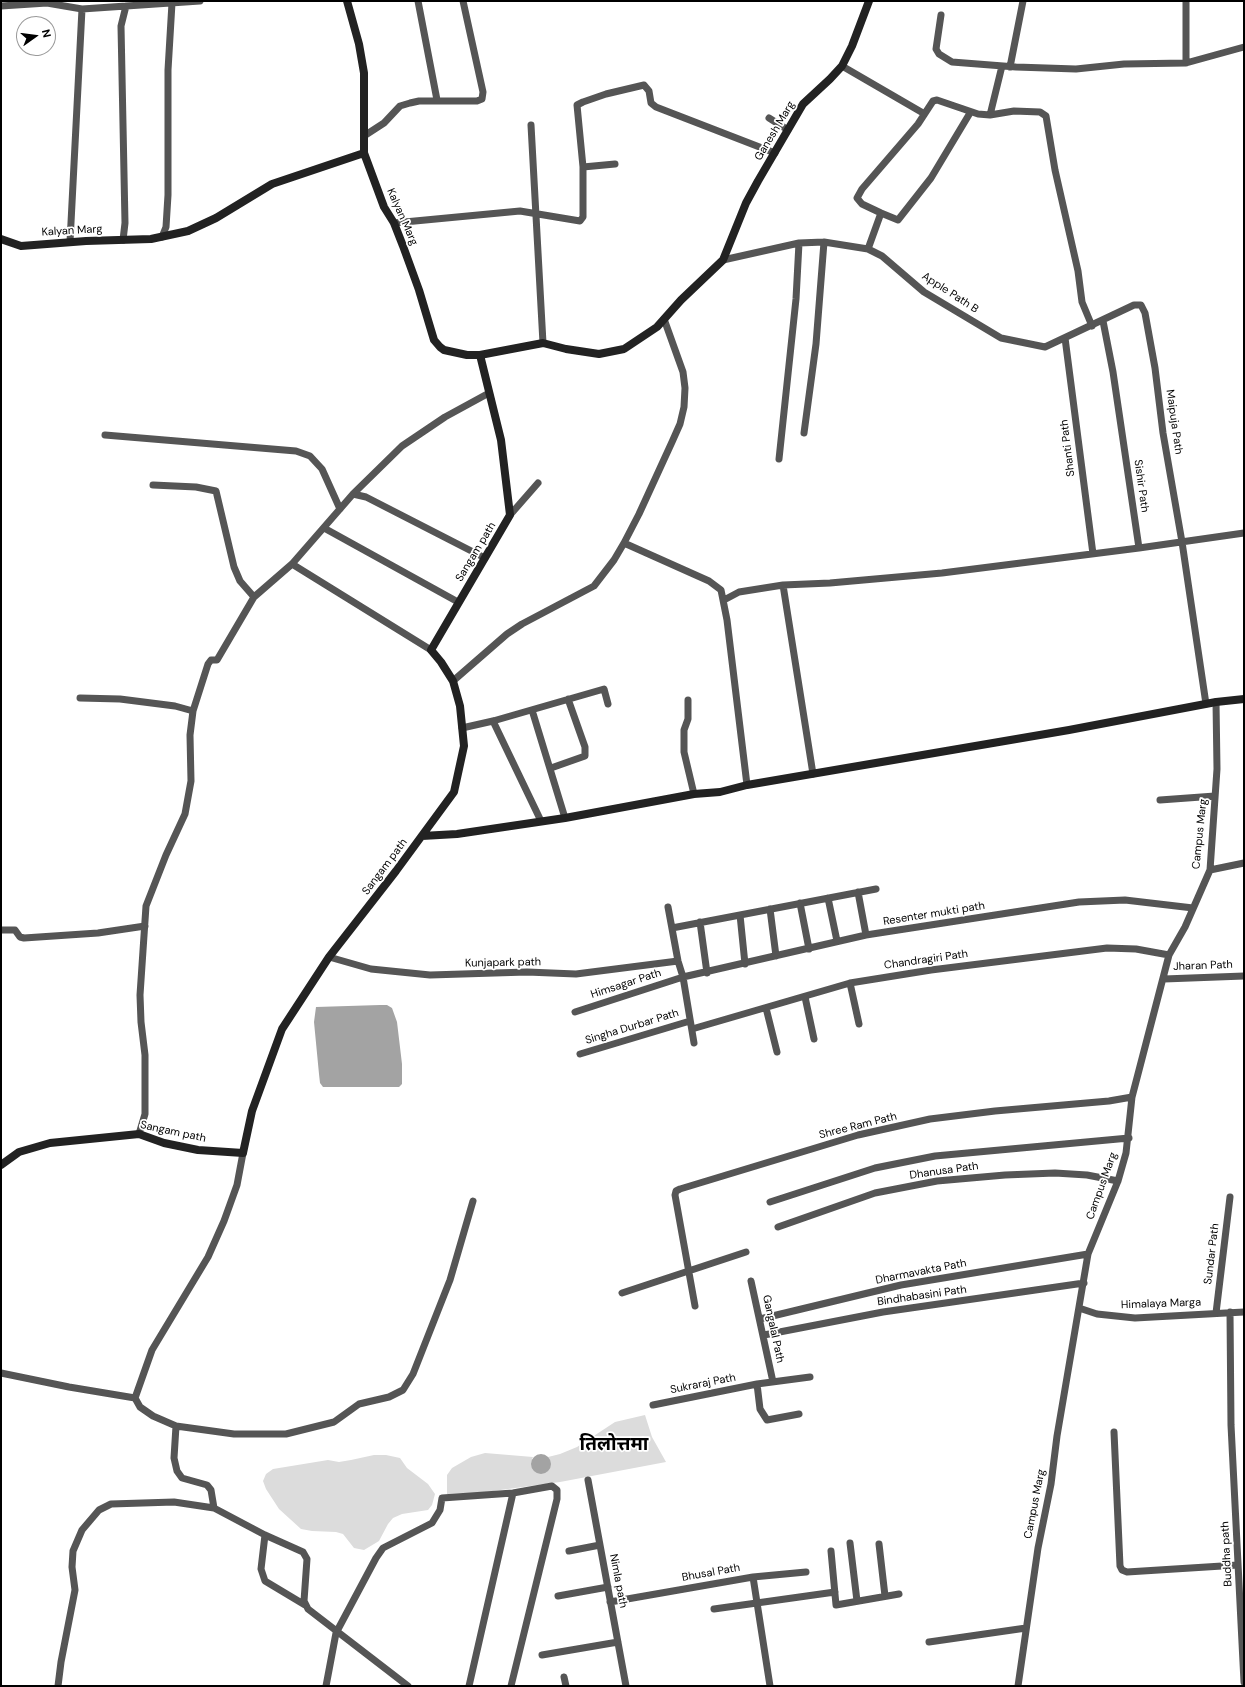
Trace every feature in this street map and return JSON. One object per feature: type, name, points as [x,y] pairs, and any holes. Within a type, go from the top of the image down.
[{"type":"street","points":[[1,6],[45,2],[82,9],[200,1]]},
{"type":"street","points":[[346,1],[359,44],[364,73],[364,153]]},
{"type":"street","points":[[418,1],[437,100]]},
{"type":"street","points":[[364,136],[384,123],[400,106],[419,101],[478,101],[482,99],[483,96],[462,1]]},
{"type":"street","name":"Ganesh Marg","points":[[723,260],[746,203],[803,104],[842,66],[852,46],[869,1]]},
{"type":"street","points":[[1010,67],[1023,1]]},
{"type":"street","points":[[1186,63],[1186,2],[1194,1]]},
{"type":"street","points":[[162,237],[166,227],[168,195],[168,70],[172,3]]},
{"type":"street","points":[[123,240],[125,223],[122,26],[126,6]]},
{"type":"street","points":[[70,242],[82,9]]},
{"type":"street","points":[[941,16],[936,41],[939,54],[952,62],[1010,67],[1076,69],[1124,64],[1186,63],[1244,47]]},
{"type":"street","points":[[842,66],[923,113]]},
{"type":"street","points":[[990,115],[1002,66]]},
{"type":"street","points":[[394,223],[512,211],[536,213],[575,221],[582,220],[583,167],[577,105],[606,94],[644,85],[648,91],[651,104],[656,107],[775,153]]},
{"type":"street","points":[[970,112],[931,178],[898,220],[881,213],[859,201],[857,198],[858,194],[918,124],[923,113],[932,100],[937,100],[970,112],[990,115],[1014,111],[1040,112],[1046,116],[1054,170],[1078,271],[1082,302],[1092,326]]},
{"type":"street","points":[[769,118],[788,130]]},
{"type":"street","points":[[532,125],[543,343]]},
{"type":"street","name":"Kalyan Marg","points":[[1,239],[20,246],[70,242],[151,239],[188,231],[216,218],[272,184],[364,153],[384,207],[394,223],[419,290],[434,340],[444,350],[467,355],[480,355],[543,343],[566,349],[599,354],[624,349],[657,327],[681,300],[723,260]]},
{"type":"street","points":[[583,167],[615,164]]},
{"type":"street","points":[[868,249],[881,213]]},
{"type":"street","points":[[804,433],[816,344],[824,242]]},
{"type":"street","name":"Apple Path B","points":[[723,260],[799,243],[824,242],[868,249],[882,256],[924,292],[1001,338],[1045,347],[1134,306],[1141,305]]},
{"type":"street","points":[[779,458],[796,299],[799,243]]},
{"type":"street","name":"Maipuja Path","points":[[1141,305],[1145,313],[1155,368],[1163,433],[1182,542],[1206,704]]},
{"type":"street","points":[[453,681],[517,628],[594,586],[614,560],[639,514],[672,442],[680,424],[684,406],[685,388],[683,372],[664,319]]},
{"type":"street","name":"Sishir Path","points":[[1103,321],[1113,372],[1139,548]]},
{"type":"street","name":"Shanti Path","points":[[1065,338],[1093,554]]},
{"type":"street","name":"Sangam path","points":[[1,1165],[19,1152],[50,1143],[139,1134],[164,1143],[198,1150],[243,1153],[252,1111],[282,1029],[329,957],[454,792],[464,746],[460,706],[453,681],[441,662],[431,650],[510,515],[508,485],[501,440],[480,355]]},
{"type":"street","points":[[139,1134],[145,1114],[145,1055],[141,1022],[140,995],[146,906],[184,814],[191,780],[190,735],[193,711],[208,664],[212,660],[217,660],[254,597],[292,564],[353,494],[402,446],[445,417],[489,393]]},
{"type":"street","points":[[105,434],[296,451],[310,456],[322,469],[340,509]]},
{"type":"street","points":[[510,515],[538,483]]},
{"type":"street","points":[[153,485],[196,487],[216,491],[234,567],[240,581],[254,597]]},
{"type":"street","points":[[353,494],[366,497],[485,558]]},
{"type":"street","points":[[324,528],[458,602]]},
{"type":"street","points":[[724,600],[739,592],[783,585],[830,583],[942,572],[1244,534]]},
{"type":"street","points":[[624,542],[712,583],[720,590],[724,600],[747,785]]},
{"type":"street","points":[[292,564],[431,650]]},
{"type":"street","points":[[783,585],[813,774]]},
{"type":"street","points":[[462,728],[493,721],[604,689],[608,704]]},
{"type":"street","points":[[80,698],[120,699],[175,706],[193,711]]},
{"type":"street","points":[[551,768],[585,756],[585,747],[568,699]]},
{"type":"street","points":[[422,836],[457,834],[565,818],[694,794],[720,792],[747,785],[1216,702],[1244,699]]},
{"type":"street","points":[[688,700],[688,719],[684,730],[684,752],[694,794]]},
{"type":"street","name":"Campus Marg","points":[[1018,1686],[1038,1548],[1051,1484],[1057,1436],[1088,1254],[1118,1181],[1128,1138],[1132,1096],[1164,979],[1169,955],[1185,927],[1192,908],[1210,870],[1215,796],[1216,702]]},
{"type":"street","points":[[532,710],[551,768],[565,818]]},
{"type":"street","points":[[493,721],[541,821]]},
{"type":"street","points":[[1160,800],[1215,796]]},
{"type":"street","points":[[1210,870],[1244,863]]},
{"type":"street","points":[[672,928],[876,889]]},
{"type":"street","points":[[858,892],[866,936]]},
{"type":"street","points":[[828,898],[836,941]]},
{"type":"street","name":"Resenter mukti path","points":[[683,978],[809,949],[836,941],[1079,902],[1125,900],[1192,908]]},
{"type":"street","points":[[800,903],[809,949]]},
{"type":"street","points":[[668,907],[683,978],[694,1043]]},
{"type":"street","points":[[770,909],[776,956]]},
{"type":"street","points":[[740,915],[745,964]]},
{"type":"street","points":[[700,922],[707,973]]},
{"type":"street","points":[[1,930],[15,930],[20,937],[24,938],[98,933],[145,926]]},
{"type":"street","name":"Chandragiri Path","points":[[692,1029],[850,983],[931,970],[1107,948],[1136,949],[1169,955]]},
{"type":"street","name":"Kunjapark path","points":[[329,957],[371,969],[430,975],[527,972],[576,974],[678,960]]},
{"type":"street","name":"Jharan Path","points":[[1164,979],[1244,976]]},
{"type":"street","name":"Himsagar Path","points":[[575,1012],[683,978]]},
{"type":"street","points":[[850,983],[859,1024]]},
{"type":"street","points":[[805,997],[814,1039]]},
{"type":"street","points":[[766,1008],[777,1052]]},
{"type":"street","name":"Singha Durbar Path","points":[[580,1054],[690,1021]]},
{"type":"street","name":"Shree Ram Path","points":[[695,1306],[675,1195],[676,1191],[680,1189],[858,1135],[930,1119],[995,1111],[1109,1101],[1132,1096]]},
{"type":"street","points":[[770,1202],[875,1168],[935,1156],[1128,1138]]},
{"type":"street","points":[[243,1153],[237,1185],[224,1221],[208,1257],[152,1350],[135,1398],[140,1407],[153,1416],[176,1426],[234,1434],[286,1434],[334,1422],[359,1404],[389,1397],[403,1390],[413,1374],[450,1280],[473,1201]]},
{"type":"street","name":"Dhanusa Path","points":[[778,1227],[875,1193],[937,1181],[1005,1175],[1055,1173],[1087,1174],[1118,1181]]},
{"type":"street","name":"Sundar Path","points":[[1216,1313],[1230,1197]]},
{"type":"street","points":[[622,1293],[746,1252]]},
{"type":"street","name":"Dharmavakta Path","points":[[760,1319],[901,1285],[1088,1254]]},
{"type":"street","name":"Gangalal Path","points":[[751,1281],[764,1335],[773,1382]]},
{"type":"street","name":"Bindhabasini Path","points":[[764,1335],[883,1312],[968,1301],[1084,1283]]},
{"type":"street","name":"Himalaya Marga","points":[[1079,1308],[1097,1314],[1135,1318],[1244,1312]]},
{"type":"street","name":"Buddha path","points":[[1230,1312],[1231,1425],[1240,1568],[1244,1682]]},
{"type":"street","points":[[1,1373],[69,1388],[135,1398]]},
{"type":"street","name":"Sukraraj Path","points":[[653,1405],[757,1384],[810,1377]]},
{"type":"street","points":[[757,1384],[760,1409],[767,1420],[799,1414]]},
{"type":"street","points":[[176,1426],[174,1458],[177,1471],[182,1478],[207,1485],[211,1490],[214,1508]]},
{"type":"street","points":[[1114,1432],[1120,1566],[1122,1570],[1127,1572],[1240,1568]]},
{"type":"street","name":"Nimla path","points":[[588,1480],[626,1686]]},
{"type":"street","points":[[326,1686],[336,1633],[376,1558],[383,1548],[432,1524],[440,1510],[442,1498],[514,1493],[552,1486],[557,1490],[557,1499],[511,1686]]},
{"type":"street","points":[[468,1686],[514,1493]]},
{"type":"street","points":[[58,1686],[61,1662],[75,1590],[72,1567],[73,1551],[82,1530],[94,1515],[104,1506],[111,1504],[174,1502],[214,1508],[265,1535],[299,1549],[306,1556],[305,1605]]},
{"type":"street","points":[[265,1535],[261,1569],[265,1580],[305,1605],[336,1633],[408,1686]]},
{"type":"street","points":[[850,1543],[857,1601]]},
{"type":"street","points":[[879,1544],[885,1596]]},
{"type":"street","points":[[569,1551],[600,1545]]},
{"type":"street","points":[[832,1550],[836,1605],[899,1594]]},
{"type":"street","points":[[753,1576],[806,1572]]},
{"type":"street","name":"Bhusal Path","points":[[610,1602],[753,1576],[770,1686]]},
{"type":"street","points":[[558,1596],[608,1588]]},
{"type":"street","points":[[714,1609],[835,1592]]},
{"type":"street","points":[[930,1642],[1026,1628]]},
{"type":"street","points":[[542,1655],[618,1642]]},
{"type":"street","points":[[564,1677],[566,1686]]},
{"type":"shaded area","points":[[387,1005],[392,1008],[397,1022],[402,1064],[402,1084],[399,1087],[323,1087],[320,1083],[314,1022],[316,1007]]},
{"type":"shaded area","points":[[645,1415],[652,1437],[666,1462],[560,1482],[478,1493],[447,1494],[447,1475],[452,1468],[471,1457],[485,1453],[533,1457],[532,1459],[546,1472],[550,1466],[548,1457],[577,1447],[615,1422]]},
{"type":"shaded area","points":[[541,1454],[548,1457],[551,1464],[548,1471],[541,1474],[534,1471],[531,1464],[534,1457]]},
{"type":"shaded area","points":[[374,1455],[386,1455],[400,1458],[407,1468],[428,1484],[435,1494],[432,1505],[428,1510],[402,1514],[393,1518],[379,1541],[364,1550],[354,1548],[343,1534],[301,1529],[279,1509],[266,1489],[263,1481],[266,1474],[273,1469],[328,1460],[339,1462]]},
{"type":"district","name":"तिलोत्तमा","points":[[614,1445]]}]
